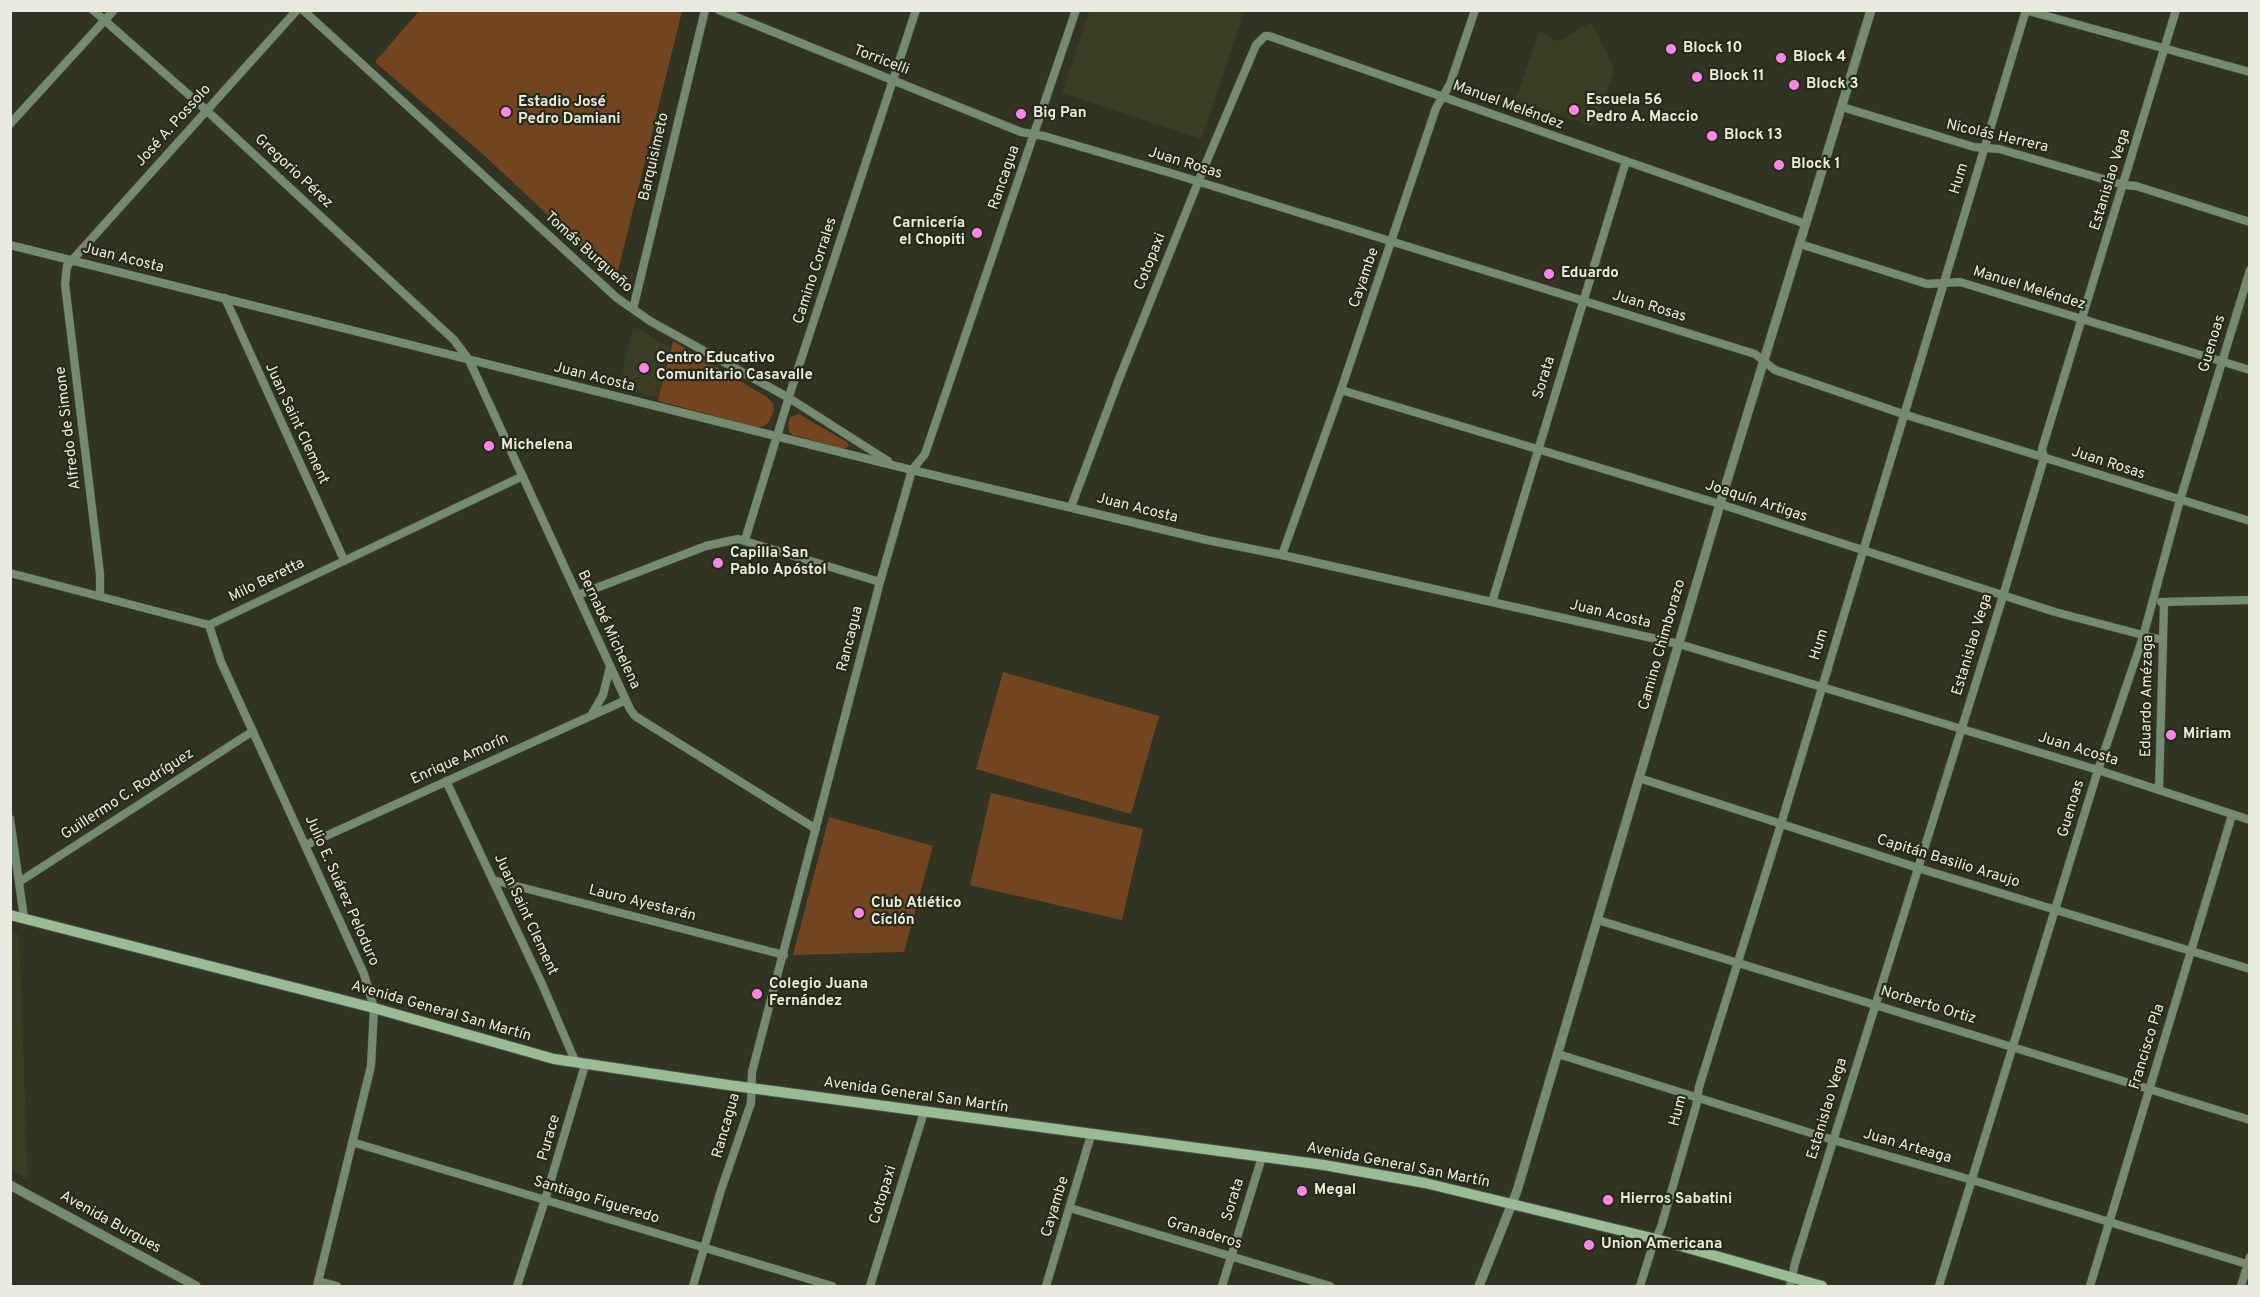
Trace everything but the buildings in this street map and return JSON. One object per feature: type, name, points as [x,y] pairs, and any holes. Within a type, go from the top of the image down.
[{"type":"main road","name":"Avenida General San Martín","points":[[10,915],[374,1008],[521,1050],[580,1064],[1262,1157],[1425,1183],[1656,1239],[1791,1282],[1822,1287]]},
{"type":"street","name":"Gregorio Pérez","points":[[93,10],[206,110],[454,340],[469,360]]},
{"type":"street","points":[[10,124],[114,10]]},
{"type":"street","name":"José A. Possolo","points":[[70,260],[297,10]]},
{"type":"street","name":"Tomás Burgueño","points":[[303,10],[616,298],[650,321],[789,398],[893,465]]},
{"type":"street","name":"Barquisimeto","points":[[633,309],[705,10]]},
{"type":"street","name":"Torricelli","points":[[718,10],[861,69],[1021,132],[1034,135]]},
{"type":"street","name":"Camino Corrales","points":[[745,540],[916,10]]},
{"type":"street","name":"Rancagua","points":[[693,1287],[751,1103],[752,1072],[880,582],[912,470],[925,454],[1076,10]]},
{"type":"street","name":"Cayambe","points":[[1282,555],[1392,242],[1436,108],[1450,84],[1475,10]]},
{"type":"street","name":"Camino Chimborazo","points":[[1479,1287],[1512,1203],[1558,1054],[1720,504],[1871,10]]},
{"type":"street","points":[[2026,10],[2154,48],[2166,49],[2250,72]]},
{"type":"street","name":"Hum","points":[[1640,1287],[1661,1227],[1697,1097],[2026,10]]},
{"type":"street","name":"Estanislao Vega","points":[[1791,1282],[1875,1004],[2003,596],[2044,458],[2042,449],[2166,49],[2176,10]]},
{"type":"street","name":"Manuel Meléndez","points":[[1269,36],[1806,224]]},
{"type":"street","name":"Cotopaxi","points":[[1071,507],[1198,182],[1256,45],[1261,38],[1269,36]]},
{"type":"street","name":"Nicolás Herrera","points":[[1842,108],[1974,147],[1999,149],[2124,185],[2136,186],[2250,222]]},
{"type":"street","name":"Juan Rosas","points":[[1034,135],[1198,182],[1755,354],[1775,370],[1903,414],[2250,521]]},
{"type":"street","name":"Sorata","points":[[1492,602],[1626,161]]},
{"type":"street","name":"Manuel Meléndez","points":[[1800,244],[1927,284],[1960,282],[2250,370]]},
{"type":"street","name":"Juan Acosta","points":[[10,245],[777,438],[1207,540],[1679,644],[1962,728],[2250,820]]},
{"type":"street","name":"Alfredo de Simone","points":[[70,260],[65,271],[65,284],[100,596]]},
{"type":"street","name":"Guenoas","points":[[1939,1287],[2098,770],[2143,637],[2180,500],[2250,270]]},
{"type":"street","name":"Juan Saint Clement","points":[[225,298],[344,560]]},
{"type":"street","name":"Bernabé Michelena","points":[[469,360],[630,708],[641,721],[816,829]]},
{"type":"street","name":"Joaquín Artigas","points":[[1341,390],[1720,504],[2003,596],[2143,637],[2162,640]]},
{"type":"street","name":"Milo Beretta","points":[[209,625],[523,476]]},
{"type":"street","points":[[578,595],[706,546],[730,540],[745,540],[880,582]]},
{"type":"street","points":[[10,573],[209,625]]},
{"type":"street","points":[[2153,602],[2250,600]]},
{"type":"street","name":"Eduardo Amézaga","points":[[2159,790],[2164,602]]},
{"type":"street","name":"Julio E. Suárez Peloduro","points":[[209,625],[222,662],[364,974],[374,1008],[371,1066],[318,1284]]},
{"type":"street","points":[[591,715],[603,695],[610,665]]},
{"type":"street","name":"Enrique Amorín","points":[[306,845],[626,699]]},
{"type":"street","name":"Guillermo C. Rodríguez","points":[[19,882],[253,731]]},
{"type":"street","name":"Capitán Basilio Araujo","points":[[1639,778],[1918,868],[2250,969]]},
{"type":"street","name":"Juan Saint Clement","points":[[446,780],[580,1064]]},
{"type":"street","name":"Francisco Pla","points":[[2090,1287],[2232,815]]},
{"type":"street","points":[[10,819],[24,918]]},
{"type":"street","name":"Lauro Ayestarán","points":[[493,880],[784,955]]},
{"type":"street","name":"Norberto Ortiz","points":[[1598,920],[2250,1120]]},
{"type":"street","name":"Juan Arteaga","points":[[1558,1054],[1833,1140],[2249,1262]]},
{"type":"street","name":"Purace","points":[[517,1287],[545,1200],[580,1064]]},
{"type":"street","name":"Cotopaxi","points":[[870,1287],[924,1112]]},
{"type":"street","name":"Cayambe","points":[[1046,1287],[1091,1135]]},
{"type":"street","name":"Santiago Figueredo","points":[[352,1142],[832,1287]]},
{"type":"street","name":"Sorata","points":[[1222,1287],[1262,1157]]},
{"type":"street","name":"Avenida Burgues","points":[[10,1185],[196,1287]]},
{"type":"street","name":"Granaderos","points":[[1070,1208],[1330,1287]]},
{"type":"street","points":[[2241,1287],[2249,1262]]},
{"type":"street","points":[[318,1284],[337,1287]]},
{"type":"shaded area","points":[[420,10],[682,11],[616,279],[485,156],[375,62]]},
{"type":"shaded area","points":[[1089,11],[1244,11],[1201,139],[1062,93]]},
{"type":"shaded area","points":[[1591,23],[1614,69],[1595,127],[1516,100],[1540,30],[1557,41]]},
{"type":"shaded area","name":"Centro Educativo Comunitario Casavalle","points":[[633,326],[670,348],[659,398],[618,388]]},
{"type":"shaded area","points":[[673,341],[767,397],[773,404],[774,410],[769,422],[757,427],[658,401]]},
{"type":"shaded area","points":[[799,414],[847,442],[849,446],[844,449],[790,434],[788,425],[790,417]]},
{"type":"shaded area","points":[[1003,672],[1159,716],[1131,814],[976,769]]},
{"type":"shaded area","points":[[991,793],[1143,829],[1122,920],[970,885]]},
{"type":"shaded area","name":"Club Atlético Cíclón","points":[[829,817],[933,846],[904,952],[793,955]]},
{"type":"shaded area","points":[[11,933],[19,935],[28,1179],[11,1170]]},
{"type":"place","name":"Block 10","points":[[1671,49]]},
{"type":"place","name":"Block 4","points":[[1781,58]]},
{"type":"place","name":"Block 11","points":[[1697,77]]},
{"type":"place","name":"Block 3","points":[[1794,85]]},
{"type":"place","name":"Escuela 56 Pedro A. Maccio","points":[[1574,110]]},
{"type":"place","name":"Estadio José Pedro Damiani","points":[[506,112]]},
{"type":"place","name":"Big Pan","points":[[1021,114]]},
{"type":"place","name":"Block 13","points":[[1712,136]]},
{"type":"place","name":"Block 1","points":[[1779,165]]},
{"type":"place","name":"Carnicería el Chopiti","points":[[977,233]]},
{"type":"place","name":"Eduardo","points":[[1549,274]]},
{"type":"place","name":"Centro Educativo Comunitario Casavalle","points":[[644,368]]},
{"type":"place","name":"Michelena","points":[[489,446]]},
{"type":"place","name":"Capilla San Pablo Apóstol","points":[[718,563]]},
{"type":"place","name":"Miriam","points":[[2171,735]]},
{"type":"place","name":"Club Atlético Cíclón","points":[[859,913]]},
{"type":"place","name":"Colegio Juana Fernández","points":[[757,994]]},
{"type":"place","name":"Megal","points":[[1302,1191]]},
{"type":"place","name":"Hierros Sabatini","points":[[1608,1200]]},
{"type":"place","name":"Union Americana","points":[[1589,1245]]}]
